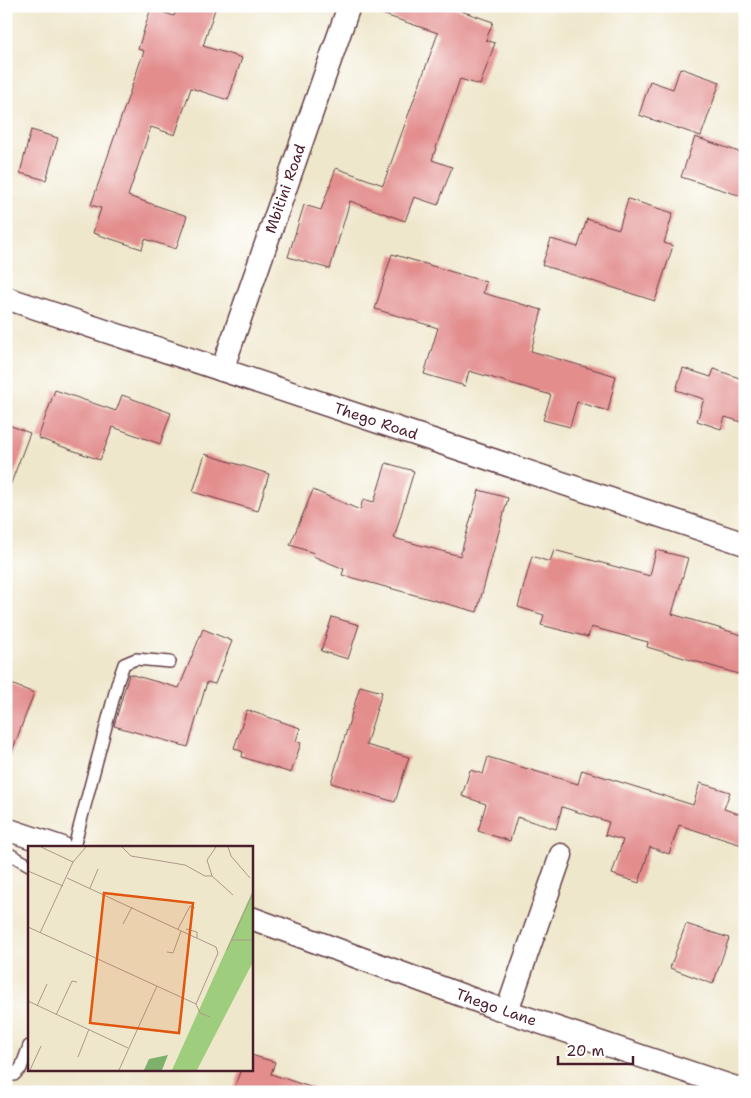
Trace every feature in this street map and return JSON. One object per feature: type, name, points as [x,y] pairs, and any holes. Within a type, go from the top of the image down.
[{"type":"street","name":"Mbitini Road","points":[[222,370],[349,6]]},
{"type":"street","name":"Thego Road","points":[[6,298],[745,544]]},
{"type":"street","points":[[6,829],[57,846]]},
{"type":"street","points":[[507,1011],[561,855]]},
{"type":"street","name":"Thego Lane","points":[[252,918],[507,1011],[745,1091]]},
{"type":"lane","points":[[74,846],[124,664],[136,659],[170,662]]},
{"type":"lane","points":[[6,854],[8,853],[28,864]]},
{"type":"lane","points":[[6,1075],[14,1075],[21,1068],[28,1049]]},
{"type":"building","points":[[177,6],[216,6],[203,46],[242,58],[228,100],[191,88],[175,135],[151,127],[128,196],[187,216],[176,249],[145,239],[142,249],[93,233],[101,208],[91,205],[144,51],[138,49],[151,8],[174,16]]},
{"type":"building","points":[[370,6],[447,6],[493,22],[486,40],[495,43],[480,85],[460,79],[432,160],[452,167],[438,205],[414,197],[405,221],[350,201],[330,269],[288,257],[304,205],[321,210],[336,168],[383,185],[438,33],[370,10]]},
{"type":"building","points":[[680,68],[720,82],[701,136],[639,115],[650,81],[673,89]]},
{"type":"building","points":[[31,130],[58,138],[46,180],[20,173]]},
{"type":"building","points":[[695,137],[745,154],[745,197],[681,177]]},
{"type":"building","points":[[628,199],[673,213],[664,243],[673,246],[655,301],[542,265],[551,239],[578,247],[587,219],[619,229]]},
{"type":"building","points":[[392,254],[486,282],[483,293],[542,310],[531,351],[616,376],[608,411],[577,402],[570,427],[543,420],[551,395],[469,371],[465,386],[424,374],[438,328],[375,309]]},
{"type":"building","points":[[683,368],[711,377],[714,369],[745,380],[745,423],[725,417],[721,429],[697,421],[704,399],[676,390]]},
{"type":"building","points":[[55,390],[116,411],[122,395],[171,413],[160,444],[113,427],[100,460],[38,438]]},
{"type":"building","points":[[6,424],[30,433],[8,491],[6,491]]},
{"type":"building","points":[[205,454],[269,474],[258,511],[193,492]]},
{"type":"building","points":[[386,463],[414,471],[394,538],[460,556],[479,490],[508,498],[477,612],[342,575],[344,569],[313,556],[314,553],[290,545],[313,490],[360,510],[363,499],[374,502]]},
{"type":"building","points":[[554,550],[650,576],[656,550],[688,558],[672,614],[745,636],[745,676],[647,647],[648,642],[591,627],[588,637],[541,625],[544,615],[518,607],[532,556],[550,562]]},
{"type":"building","points":[[332,617],[359,625],[348,659],[321,651]]},
{"type":"building","points":[[203,629],[232,641],[215,684],[207,682],[188,747],[114,726],[129,674],[179,688]]},
{"type":"building","points":[[6,682],[34,693],[8,762],[6,762]]},
{"type":"building","points":[[360,686],[382,692],[366,745],[409,757],[395,802],[331,783]]},
{"type":"building","points":[[247,710],[300,728],[296,741],[301,743],[291,773],[242,757],[243,752],[234,748]]},
{"type":"building","points":[[488,757],[578,784],[582,770],[693,805],[700,783],[730,792],[724,809],[745,816],[745,846],[679,825],[669,854],[650,847],[639,883],[612,874],[623,840],[605,835],[609,822],[562,807],[556,829],[517,817],[510,841],[478,831],[486,804],[462,796],[470,770],[483,774]]},
{"type":"building","points":[[686,924],[729,938],[713,984],[670,968]]},
{"type":"building","points":[[252,1055],[275,1062],[271,1074],[313,1088],[312,1092],[233,1092],[241,1070],[252,1070]]}]
